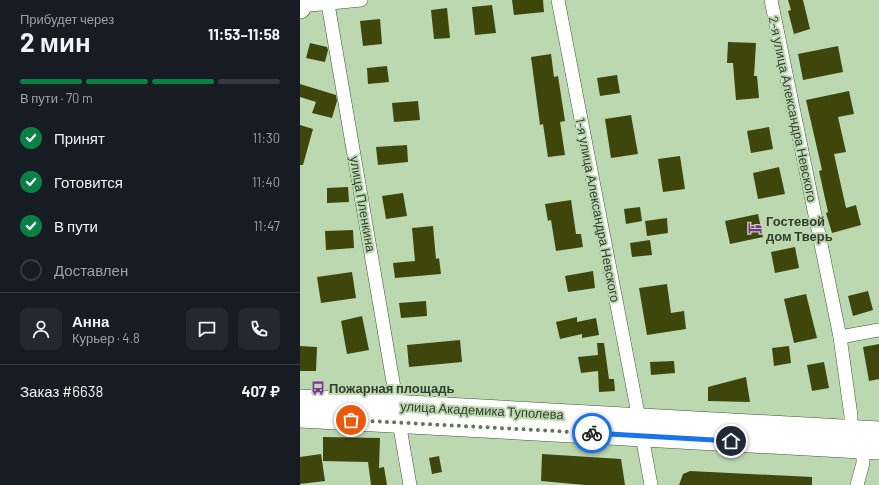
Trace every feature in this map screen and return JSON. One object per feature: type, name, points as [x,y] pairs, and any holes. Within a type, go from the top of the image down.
[{"type":"main road","name":"улица Академика Туполева","points":[[300,400],[398,414],[640,428],[871,449]]},
{"type":"main road","name":"улица Академика Туполева","points":[[300,417],[398,414]]},
{"type":"main road","points":[[640,428],[661,420],[879,432]]},
{"type":"street","points":[[301,5],[328,4],[361,0]]},
{"type":"street","name":"1-я улица Александра Невского","points":[[558,0],[651,485]]},
{"type":"street","name":"2-я улица Александра Невского","points":[[771,0],[840,337],[851,416],[851,430]]},
{"type":"street","name":"улица Пленкина","points":[[328,4],[410,485]]},
{"type":"street","points":[[840,337],[879,330]]},
{"type":"street","points":[[857,485],[863,463],[871,449]]},
{"type":"building","points":[[512,0],[543,0],[544,12],[514,15]]},
{"type":"building","points":[[788,0],[803,0],[810,29],[794,34],[788,11],[791,10]]},
{"type":"building","points":[[492,5],[496,33],[475,35],[472,7]]},
{"type":"building","points":[[447,8],[450,38],[434,39],[431,10]]},
{"type":"building","points":[[380,19],[382,44],[363,46],[360,21]]},
{"type":"building","points":[[728,42],[756,43],[754,76],[757,76],[759,98],[736,100],[733,63],[727,63]]},
{"type":"building","points":[[310,43],[327,47],[328,50],[325,62],[306,58]]},
{"type":"building","points":[[838,46],[843,72],[803,80],[798,54]]},
{"type":"building","points":[[551,54],[554,77],[558,76],[565,121],[560,122],[565,155],[548,157],[543,124],[540,125],[531,57]]},
{"type":"building","points":[[387,66],[389,82],[368,84],[367,68]]},
{"type":"building","points":[[617,75],[620,93],[600,96],[597,78]]},
{"type":"building","points":[[300,84],[336,95],[337,101],[332,118],[312,113],[316,102],[300,97]]},
{"type":"building","points":[[849,91],[854,114],[838,117],[846,152],[834,154],[846,208],[856,205],[861,225],[832,233],[826,213],[828,212],[819,171],[822,170],[806,100]]},
{"type":"building","points":[[418,101],[420,120],[394,122],[392,103]]},
{"type":"building","points":[[631,115],[638,154],[611,158],[605,119]]},
{"type":"building","points":[[300,125],[313,129],[303,165],[300,165]]},
{"type":"building","points":[[769,127],[773,149],[751,153],[747,131]]},
{"type":"building","points":[[407,145],[408,162],[378,165],[376,147]]},
{"type":"building","points":[[680,156],[685,189],[663,192],[658,159]]},
{"type":"building","points":[[779,167],[785,194],[758,199],[753,173]]},
{"type":"building","points":[[348,187],[349,202],[327,203],[327,188]]},
{"type":"building","points":[[403,193],[407,216],[386,219],[382,196]]},
{"type":"building","points":[[571,200],[576,234],[581,234],[583,247],[556,251],[551,220],[548,221],[545,204]]},
{"type":"building","points":[[640,207],[642,221],[626,224],[624,209]]},
{"type":"building","points":[[758,214],[763,237],[730,244],[725,221]]},
{"type":"building","points":[[667,218],[668,233],[647,236],[645,221]]},
{"type":"building","points":[[433,226],[436,259],[439,258],[441,274],[395,278],[393,263],[415,261],[412,228]]},
{"type":"building","points":[[353,230],[354,248],[326,250],[325,231]]},
{"type":"building","points":[[650,240],[652,255],[632,257],[630,243]]},
{"type":"building","points":[[795,247],[799,268],[775,273],[771,252]]},
{"type":"building","points":[[593,271],[595,288],[568,292],[565,276]]},
{"type":"building","points":[[352,272],[356,298],[321,303],[317,277]]},
{"type":"building","points":[[667,284],[671,313],[684,311],[686,329],[647,335],[639,288]]},
{"type":"building","points":[[868,291],[873,310],[853,316],[848,296]]},
{"type":"building","points":[[806,294],[817,338],[794,343],[784,299]]},
{"type":"building","points":[[426,301],[427,316],[401,318],[399,303]]},
{"type":"building","points":[[362,316],[369,350],[347,354],[341,321]]},
{"type":"building","points":[[577,317],[577,322],[596,318],[599,335],[582,338],[582,334],[560,339],[556,322]]},
{"type":"building","points":[[460,340],[462,362],[409,367],[407,345]]},
{"type":"building","points":[[597,343],[604,343],[609,379],[614,379],[615,391],[599,392],[598,371],[581,373],[578,357],[598,355]]},
{"type":"building","points":[[879,344],[879,379],[869,381],[863,347]]},
{"type":"building","points":[[300,346],[317,347],[316,371],[300,371]]},
{"type":"building","points":[[789,346],[791,363],[774,366],[772,348]]},
{"type":"building","points":[[674,361],[675,373],[651,375],[650,362]]},
{"type":"building","points":[[824,362],[829,388],[812,391],[807,365]]},
{"type":"building","points":[[746,377],[750,402],[708,401],[708,387]]},
{"type":"building","points":[[323,437],[380,438],[379,468],[384,467],[387,485],[371,485],[368,462],[323,461]]},
{"type":"building","points":[[321,454],[325,481],[300,484],[300,457]]},
{"type":"building","points":[[542,454],[621,459],[625,485],[585,485],[541,481]]},
{"type":"building","points":[[439,456],[442,472],[432,474],[429,458]]},
{"type":"building","points":[[690,471],[812,477],[812,485],[679,485],[683,474]]},
{"type":"way so far","points":[[351,420],[592,433]]},
{"type":"place","name":"Гостевой дом Тверь","points":[[755,228]]},
{"type":"place","name":"Пожарная площадь","points":[[318,388]]},
{"type":"route","points":[[592,433],[731,441]]}]
